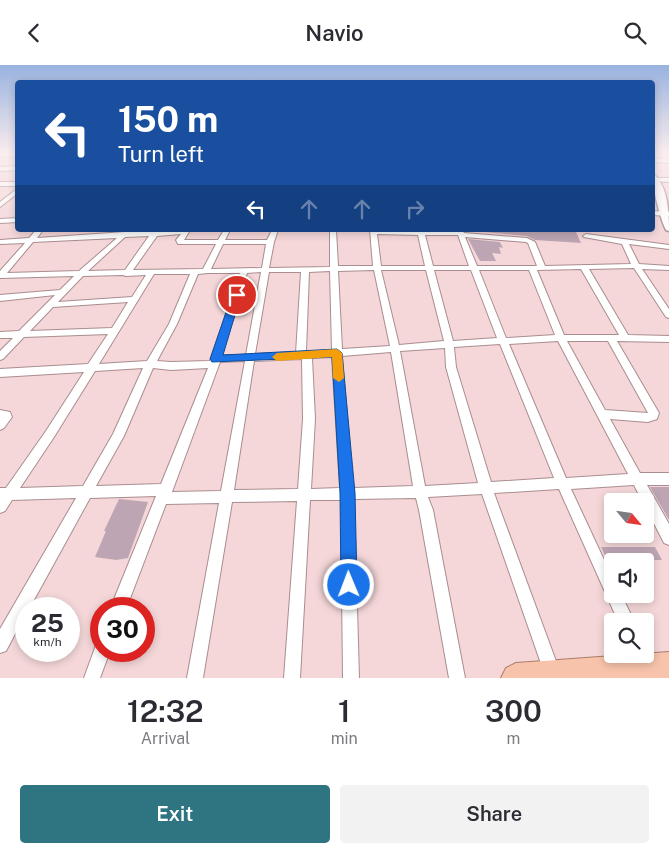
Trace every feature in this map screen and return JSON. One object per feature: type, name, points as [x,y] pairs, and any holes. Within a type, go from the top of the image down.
[{"type":"highway","points":[[516,678],[652,667]]},
{"type":"street","points":[[655,182],[669,227]]},
{"type":"street","points":[[0,184],[15,184]]},
{"type":"street","points":[[2,202],[15,192]]},
{"type":"street","points":[[2,202],[15,200]]},
{"type":"street","points":[[655,203],[662,204]]},
{"type":"street","points":[[0,221],[15,220]]},
{"type":"street","points":[[0,275],[38,232]]},
{"type":"street","points":[[0,357],[80,274],[127,232]]},
{"type":"street","points":[[0,242],[127,232],[171,232]]},
{"type":"street","points":[[186,232],[181,242],[270,242]]},
{"type":"street","points":[[0,645],[118,436],[150,364],[200,272],[226,232]]},
{"type":"street","points":[[195,678],[270,242],[275,232]]},
{"type":"street","points":[[333,232],[337,353],[347,493],[351,678]]},
{"type":"street","points":[[373,232],[377,268],[395,348],[420,492],[426,509],[457,678]]},
{"type":"street","points":[[420,232],[449,344],[450,367],[486,488],[552,674]]},
{"type":"street","points":[[440,232],[528,241],[542,268]]},
{"type":"street","points":[[126,274],[156,233]]},
{"type":"street","points":[[460,233],[562,483],[604,574]]},
{"type":"street","points":[[586,236],[669,247]]},
{"type":"street","points":[[623,240],[636,266],[669,315]]},
{"type":"street","points":[[0,275],[150,274],[377,268],[669,267]]},
{"type":"street","points":[[532,268],[561,338],[669,538]]},
{"type":"street","points":[[584,268],[625,338]]},
{"type":"street","points":[[123,597],[215,361],[244,271]]},
{"type":"street","points":[[292,678],[309,419],[304,356],[305,271]]},
{"type":"street","points":[[0,507],[4,494],[92,369],[113,331],[150,274]]},
{"type":"street","points":[[0,298],[62,292]]},
{"type":"street","points":[[51,305],[133,299]]},
{"type":"street","points":[[0,335],[21,336],[113,331]]},
{"type":"street","points":[[0,373],[92,369],[150,364],[172,366],[250,358],[561,338],[669,339]]},
{"type":"street","points":[[603,414],[648,417],[653,416],[654,413],[611,338]]},
{"type":"street","points":[[0,414],[6,415],[6,417],[0,425]]},
{"type":"street","points":[[4,494],[85,492],[227,497],[420,492],[636,479],[669,479]]},
{"type":"street","points":[[92,678],[98,662]]},
{"type":"building","points":[[485,232],[576,232],[581,243],[535,240],[527,236]]},
{"type":"building","points":[[468,239],[500,242],[503,248],[499,247],[501,254],[492,253],[496,261],[480,261]]},
{"type":"building","points":[[650,487],[669,487],[669,520],[654,493]]},
{"type":"building","points":[[119,499],[148,502],[128,558],[116,560],[95,557],[106,531],[104,531]]},
{"type":"building","points":[[601,547],[655,547],[662,560],[654,560],[654,553],[604,554]]},
{"type":"slow traffic","points":[[277,357],[337,353],[339,378]]},
{"type":"route","points":[[237,295],[216,359],[337,353],[347,493],[349,585]]}]
